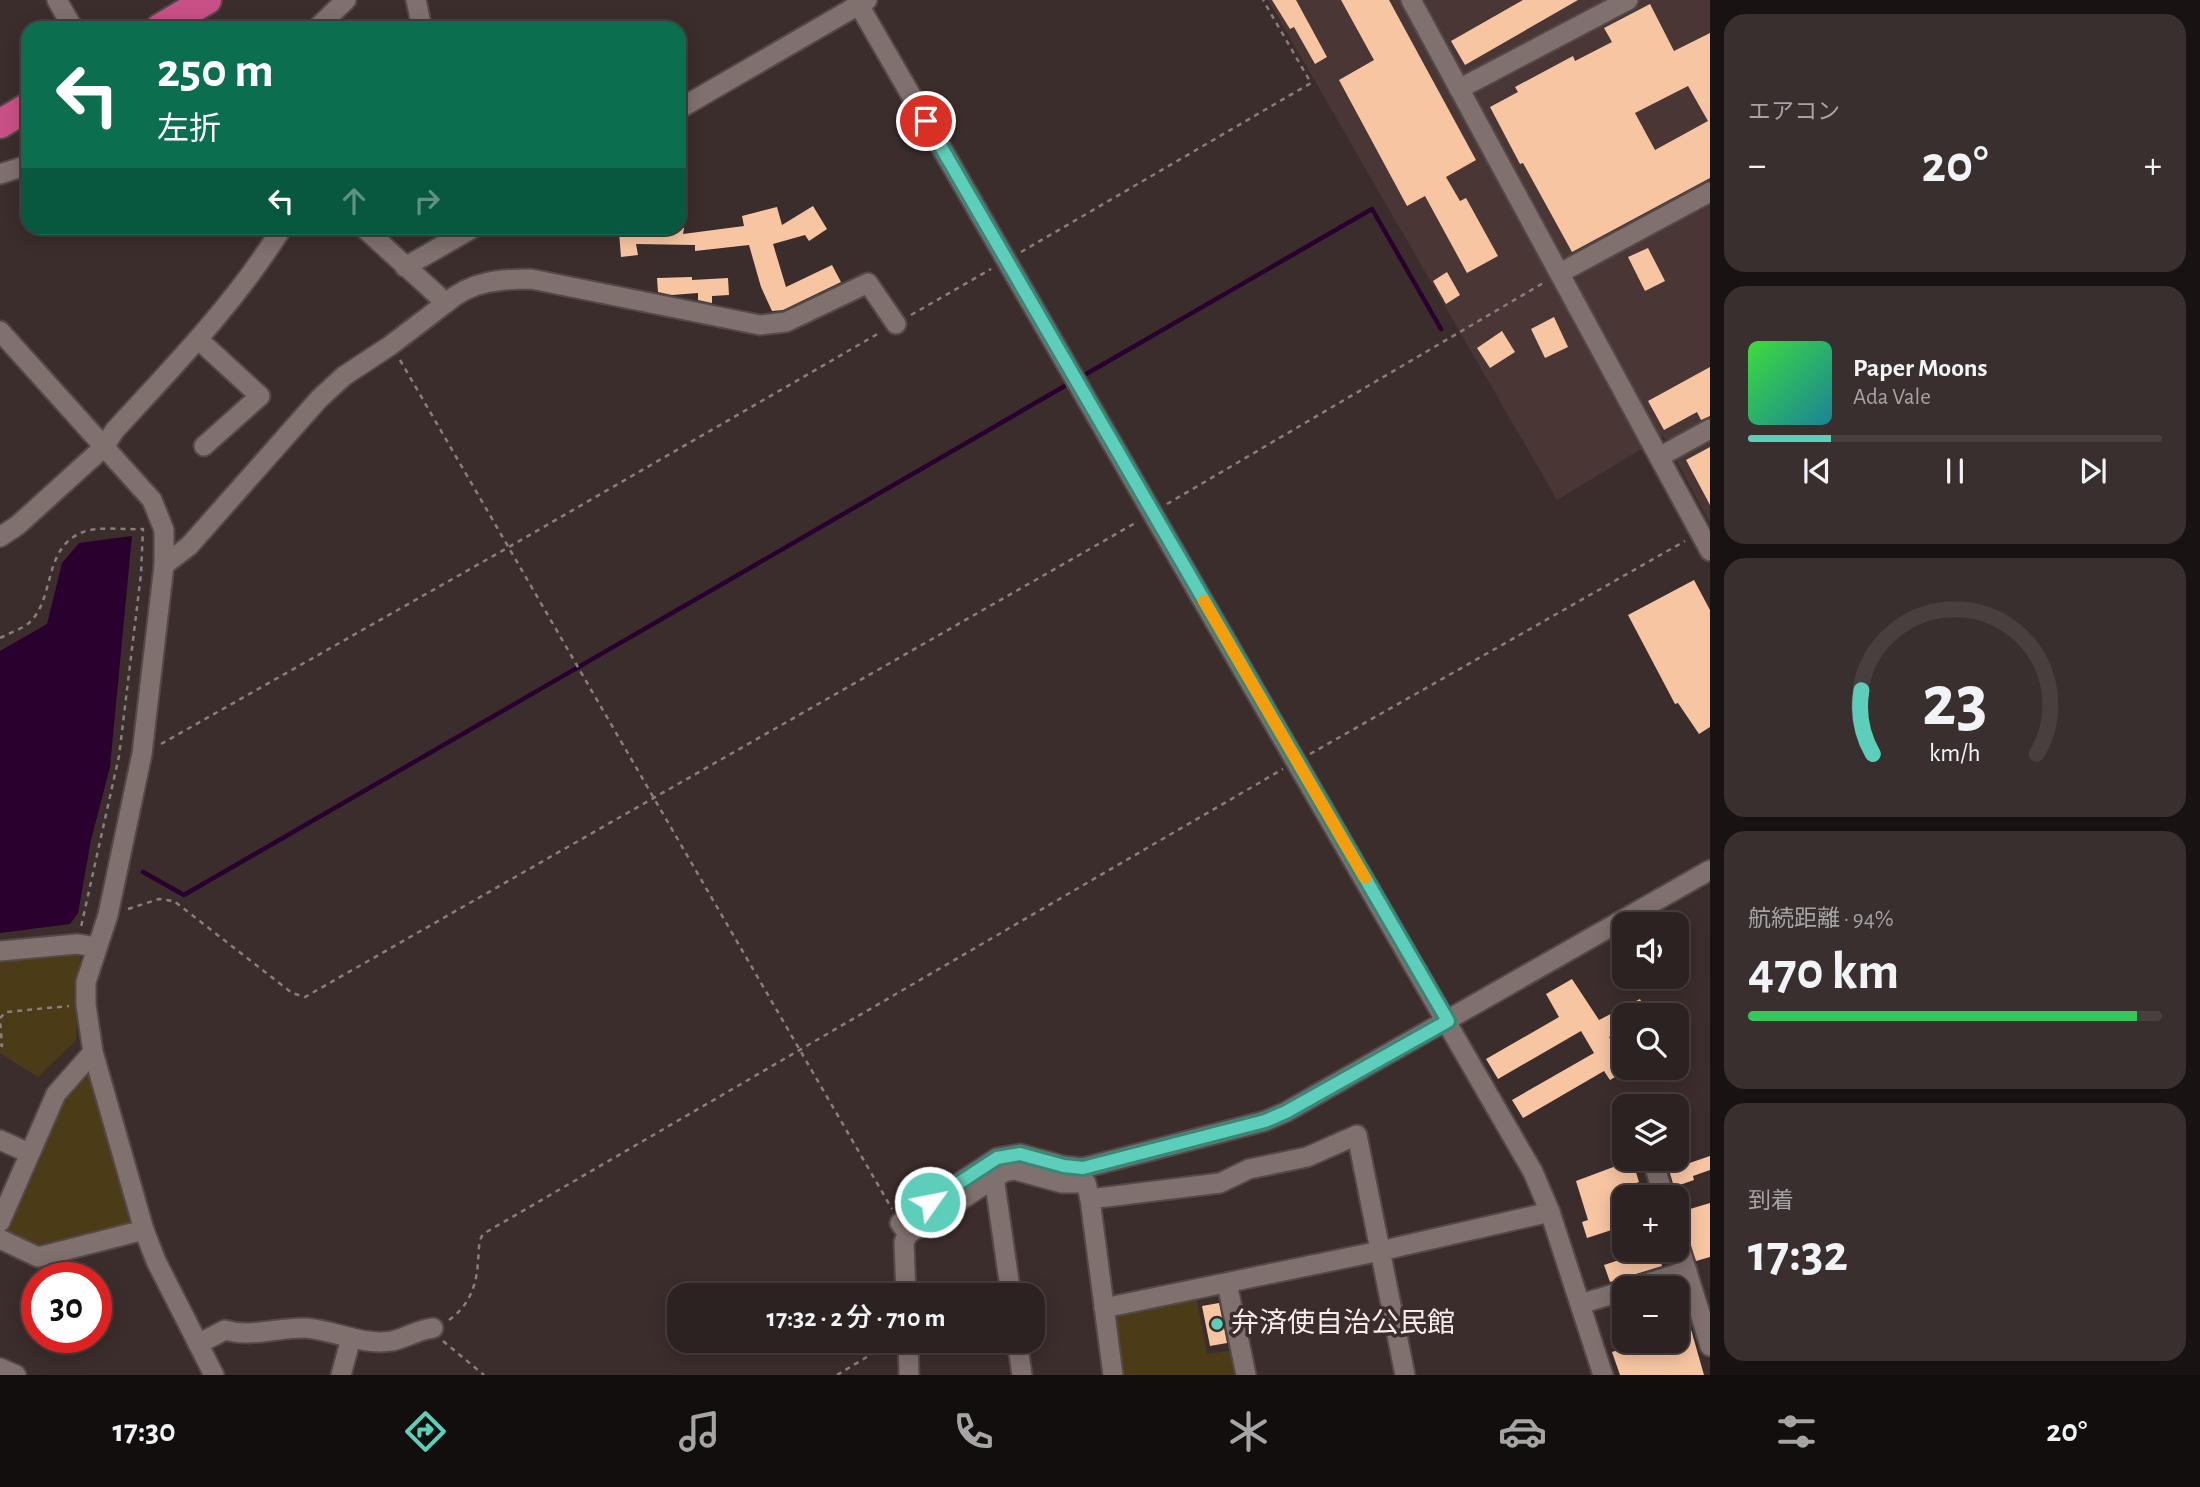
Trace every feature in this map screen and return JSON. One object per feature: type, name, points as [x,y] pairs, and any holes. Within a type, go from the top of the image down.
[{"type":"highway","points":[[172,21],[208,0]]},
{"type":"highway","points":[[0,124],[21,111]]},
{"type":"street","points":[[57,0],[69,21]]},
{"type":"street","points":[[324,21],[346,0]]},
{"type":"street","points":[[416,0],[420,21]]},
{"type":"street","points":[[1411,0],[1710,551]]},
{"type":"street","points":[[1459,89],[1628,0]]},
{"type":"street","points":[[686,105],[861,2],[1533,1172],[1550,1212],[1603,1375]]},
{"type":"street","points":[[0,174],[21,167]]},
{"type":"street","points":[[1560,274],[1710,192]]},
{"type":"street","points":[[0,537],[18,526],[104,447],[115,430],[199,340],[260,263],[278,235]]},
{"type":"street","points":[[371,235],[446,303]]},
{"type":"street","points":[[405,267],[461,235]]},
{"type":"street","points":[[164,565],[189,547],[319,399],[344,376],[391,345],[458,292],[494,279],[531,279],[760,325],[786,322],[868,283],[896,324]]},
{"type":"street","points":[[0,331],[152,499],[164,530],[164,565],[142,754],[108,915],[87,945],[86,1005],[93,1052],[144,1230],[156,1261],[214,1375]]},
{"type":"street","points":[[199,340],[260,396],[204,446]]},
{"type":"street","points":[[1659,457],[1710,429]]},
{"type":"street","points":[[906,1283],[904,1229],[910,1214],[997,1158],[1020,1154],[1064,1166],[1083,1168],[1265,1121],[1286,1112],[1448,1021],[1710,870]]},
{"type":"street","points":[[0,951],[87,945]]},
{"type":"street","points":[[0,1222],[56,1094],[93,1052]]},
{"type":"street","points":[[1090,1199],[1220,1182],[1248,1169],[1307,1157],[1357,1135],[1405,1375]]},
{"type":"street","points":[[0,1140],[29,1153]]},
{"type":"street","points":[[904,1229],[994,1177],[1015,1170],[1062,1182],[1086,1183],[1113,1375]]},
{"type":"street","points":[[994,1177],[1009,1283]]},
{"type":"street","points":[[1104,1308],[1380,1251],[1550,1212]]},
{"type":"street","points":[[0,1239],[38,1257],[144,1230]]},
{"type":"street","points":[[1684,1262],[1707,1322],[1710,1346]]},
{"type":"street","points":[[1671,1276],[1687,1271]]},
{"type":"street","points":[[1227,1283],[1246,1375]]},
{"type":"street","points":[[1580,1304],[1612,1294]]},
{"type":"street","points":[[198,1344],[225,1330],[240,1335],[284,1328],[308,1328],[351,1338],[392,1341],[418,1330],[433,1328]]},
{"type":"street","points":[[341,1375],[351,1338]]},
{"type":"street","points":[[908,1353],[909,1375]]},
{"type":"street","points":[[1019,1353],[1022,1375]]},
{"type":"street","points":[[0,1368],[16,1375]]},
{"type":"path","points":[[142,754],[509,547],[1311,83],[1263,0]]},
{"type":"path","points":[[108,915],[159,899],[174,901],[292,993],[304,997],[1153,513],[1560,274]]},
{"type":"path","points":[[391,345],[904,1229]]},
{"type":"path","points":[[0,638],[28,624],[37,613],[57,556],[69,539],[86,530],[143,529],[141,574],[119,756],[87,945]]},
{"type":"path","points":[[484,1375],[448,1346],[433,1328],[452,1318],[468,1302],[478,1273],[479,1239],[483,1234],[1297,761],[1700,533]]},
{"type":"path","points":[[0,1045],[2,1046],[1,1017],[6,1012],[86,1005]]},
{"type":"path","points":[[836,1375],[875,1353]]},
{"type":"shaded area","points":[[1268,0],[1710,0],[1710,523],[1663,436],[1557,500]]},
{"type":"shaded area","points":[[132,536],[110,767],[91,840],[78,913],[70,924],[0,933],[0,651],[47,624],[62,563],[79,543]]},
{"type":"shaded area","points":[[68,947],[81,949],[76,1040],[38,1077],[0,1053],[0,961]]},
{"type":"shaded area","points":[[90,1073],[132,1219],[130,1226],[39,1248],[7,1236],[4,1228],[64,1095],[82,1074]]},
{"type":"shaded area","points":[[1196,1295],[1207,1354],[1235,1350],[1240,1375],[1121,1375],[1112,1319],[1117,1312]]},
{"type":"building","points":[[1272,0],[1296,0],[1327,57],[1315,64],[1294,27],[1290,29]]},
{"type":"building","points":[[1341,0],[1389,0],[1476,160],[1446,177],[1460,201],[1466,198],[1498,256],[1467,273],[1425,196],[1407,206],[1339,80],[1374,60]]},
{"type":"building","points":[[1523,0],[1578,0],[1465,65],[1451,41]]},
{"type":"building","points":[[1650,4],[1674,51],[1710,33],[1710,178],[1572,252],[1490,107],[1518,92],[1515,87],[1573,56],[1575,61],[1612,42],[1604,28]],"holes":[[[1688,86],[1708,121],[1655,150],[1635,113]]]},
{"type":"building","points":[[813,206],[827,229],[809,241],[805,235],[773,244],[786,287],[832,265],[841,282],[783,310],[772,311],[761,287],[749,245],[695,251],[695,245],[636,244],[638,255],[621,257],[619,235],[686,235],[744,226],[742,216],[777,207],[782,225]]},
{"type":"building","points":[[1648,248],[1665,281],[1645,291],[1628,257]]},
{"type":"building","points":[[1447,272],[1460,295],[1446,304],[1433,281]]},
{"type":"building","points":[[692,277],[692,280],[728,278],[729,295],[712,296],[712,303],[698,300],[698,293],[672,295],[658,292],[657,278]]},
{"type":"building","points":[[1554,317],[1568,347],[1545,358],[1531,329]]},
{"type":"building","points":[[1502,331],[1515,352],[1490,368],[1477,348]]},
{"type":"building","points":[[1710,367],[1710,416],[1701,420],[1697,412],[1664,430],[1648,401]]},
{"type":"building","points":[[1710,447],[1710,505],[1686,460]]},
{"type":"building","points":[[1694,580],[1710,610],[1710,727],[1699,734],[1678,703],[1675,704],[1628,615]]},
{"type":"building","points":[[1572,979],[1599,1020],[1612,1013],[1612,1035],[1609,1037],[1612,1042],[1612,1079],[1610,1080],[1604,1071],[1523,1118],[1512,1100],[1594,1053],[1581,1031],[1498,1079],[1486,1059],[1559,1017],[1546,994]]},
{"type":"building","points":[[1710,1156],[1710,1170],[1693,1176],[1694,1180],[1673,1185],[1669,1171],[1689,1171],[1689,1163]]},
{"type":"building","points":[[1612,1168],[1612,1171],[1636,1171],[1639,1182],[1632,1185],[1612,1185],[1612,1230],[1587,1238],[1582,1222],[1588,1220],[1576,1181]]},
{"type":"building","points":[[1710,1203],[1710,1257],[1696,1261],[1689,1240],[1689,1209]]},
{"type":"building","points":[[1613,1262],[1661,1262],[1662,1266],[1630,1276],[1612,1276],[1610,1282],[1604,1265]]},
{"type":"building","name":"弁済使自治公民館","points":[[1219,1303],[1227,1343],[1210,1346],[1202,1306]]},
{"type":"building","points":[[1689,1322],[1704,1375],[1620,1375],[1612,1353],[1689,1353]]},
{"type":"waterway","points":[[1081,377],[1372,209],[1441,329]]},
{"type":"waterway","points":[[143,872],[184,895],[1070,383]]},
{"type":"slow traffic","points":[[1204,601],[1365,878]]},
{"type":"place","name":"弁済使自治公民館","points":[[1217,1324]]},
{"type":"route","points":[[926,121],[1448,1021],[1286,1112],[1265,1121],[1083,1168],[1064,1166],[1020,1154],[997,1158],[930,1202]]}]
